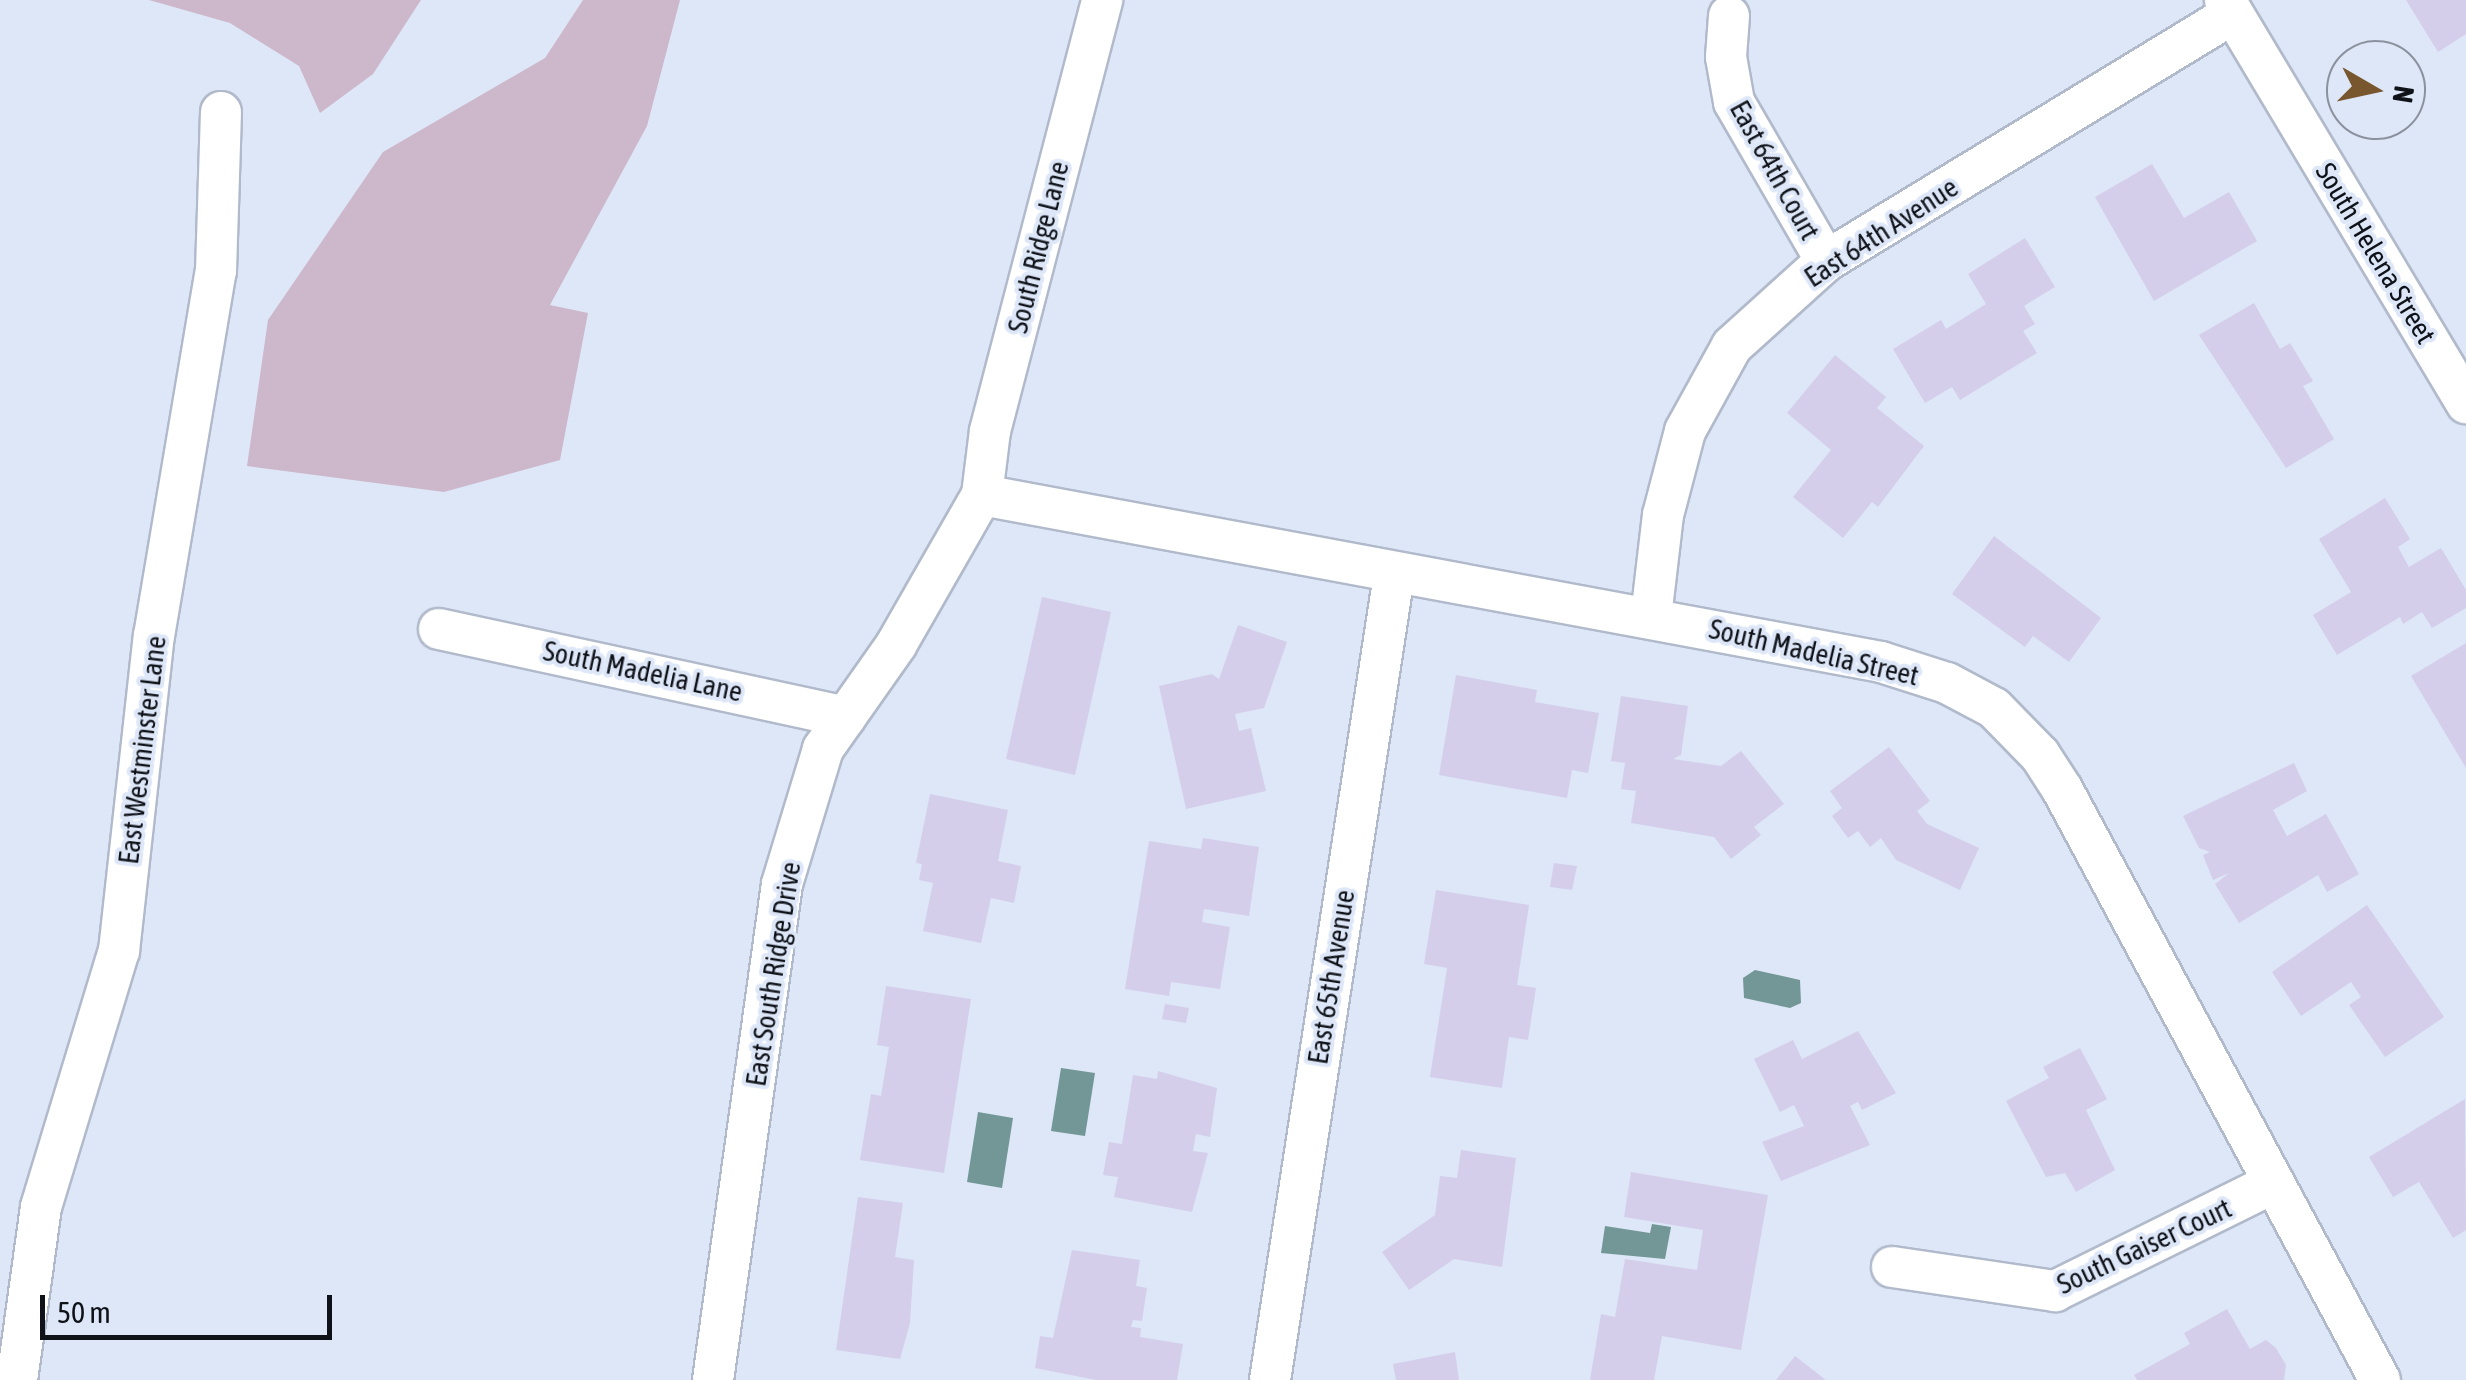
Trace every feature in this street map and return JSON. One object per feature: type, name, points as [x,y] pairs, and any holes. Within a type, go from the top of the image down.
[{"type":"street","name":"South Ridge Lane","points":[[982,494],[990,431],[1102,0]]},
{"type":"street","name":"East 64th Avenue","points":[[1650,617],[1664,515],[1685,430],[1732,346],[1826,262],[2229,7]]},
{"type":"street","name":"South Helena Street","points":[[2229,7],[2466,403]]},
{"type":"street","name":"East 64th Court","points":[[1728,16],[1726,57],[1734,102],[1826,262]]},
{"type":"street","name":"East Westminster Lane","points":[[18,1380],[41,1206],[119,951],[154,636],[216,271],[221,112]]},
{"type":"street","name":"South Madelia Street","points":[[982,494],[1394,574],[1650,617],[1898,668],[1948,683],[2018,730],[2062,790],[2380,1380]]},
{"type":"street","name":"East South Ridge Drive","points":[[713,1380],[782,884],[823,748],[896,645],[982,494]]},
{"type":"street","name":"East 65th Avenue","points":[[1270,1380],[1394,574]]},
{"type":"street","name":"South Madelia Lane","points":[[439,629],[846,717]]},
{"type":"street","name":"South Gaiser Court","points":[[1892,1267],[2055,1291],[2274,1183]]},
{"type":"shaded area","points":[[149,0],[421,0],[373,74],[320,113],[299,66],[230,23]]},
{"type":"shaded area","points":[[583,0],[680,0],[647,126],[550,305],[588,313],[560,460],[444,492],[247,466],[268,320],[383,152],[545,58]]},
{"type":"shaded area","points":[[1755,970],[1800,980],[1801,1003],[1790,1008],[1744,998],[1743,978]]},
{"type":"shaded area","points":[[1061,1068],[1095,1073],[1085,1136],[1051,1131]]},
{"type":"shaded area","points":[[978,1112],[1013,1118],[1002,1188],[967,1182]]},
{"type":"shaded area","points":[[1652,1224],[1671,1227],[1665,1259],[1601,1253],[1605,1226],[1650,1233]]},
{"type":"building","points":[[2406,0],[2466,0],[2466,34],[2438,52]]},
{"type":"building","points":[[2152,164],[2184,218],[2229,192],[2257,241],[2154,301],[2095,197]]},
{"type":"building","points":[[2025,238],[2055,287],[2024,306],[2035,324],[2023,331],[2037,353],[1960,400],[1952,387],[1925,403],[1893,349],[1941,320],[1946,329],[1986,304],[1968,274]]},
{"type":"building","points":[[2254,303],[2280,349],[2290,343],[2313,381],[2303,386],[2334,439],[2286,468],[2199,335]]},
{"type":"building","points":[[1835,355],[1886,397],[1877,408],[1924,446],[1878,507],[1872,502],[1843,538],[1793,497],[1831,450],[1787,413]]},
{"type":"building","points":[[2385,498],[2410,539],[2398,547],[2409,567],[2441,548],[2466,590],[2466,608],[2432,628],[2422,612],[2403,624],[2400,617],[2337,655],[2313,615],[2351,592],[2319,539]]},
{"type":"building","points":[[1994,536],[2101,618],[2069,662],[2033,636],[2025,647],[1952,594]]},
{"type":"building","points":[[1042,597],[1111,612],[1075,775],[1006,759]]},
{"type":"building","points":[[1238,625],[1287,642],[1264,708],[1235,714],[1239,731],[1251,728],[1266,791],[1186,809],[1159,686],[1212,674],[1219,679]]},
{"type":"building","points":[[2466,643],[2466,768],[2411,676]]},
{"type":"building","points":[[1456,675],[1537,690],[1535,702],[1599,713],[1588,773],[1572,770],[1567,798],[1439,775]]},
{"type":"building","points":[[1621,696],[1688,706],[1681,755],[1673,759],[1721,766],[1741,751],[1784,804],[1754,827],[1761,835],[1731,859],[1714,837],[1631,823],[1636,791],[1621,789],[1625,763],[1611,761]]},
{"type":"building","points":[[1889,747],[1930,801],[1917,811],[1927,824],[1979,848],[1960,890],[1896,860],[1881,838],[1870,847],[1858,831],[1848,838],[1832,816],[1842,808],[1830,791]]},
{"type":"building","points":[[2294,763],[2307,791],[2273,810],[2287,836],[2326,814],[2359,874],[2327,892],[2318,875],[2239,923],[2215,884],[2229,873],[2213,880],[2203,855],[2210,852],[2199,848],[2183,816]]},
{"type":"building","points":[[930,794],[1008,810],[998,861],[1021,866],[1014,903],[991,898],[981,943],[923,931],[933,883],[919,880],[922,864],[916,863]]},
{"type":"building","points":[[1203,838],[1259,847],[1249,916],[1204,909],[1202,922],[1230,927],[1220,989],[1171,982],[1169,996],[1125,989],[1149,841],[1201,849]]},
{"type":"building","points":[[1554,863],[1577,866],[1572,890],[1550,887]]},
{"type":"building","points":[[1436,890],[1529,905],[1517,985],[1536,988],[1528,1040],[1509,1037],[1502,1088],[1430,1077],[1447,968],[1424,964]]},
{"type":"building","points":[[2367,905],[2444,1017],[2385,1057],[2349,1005],[2361,997],[2351,982],[2301,1016],[2272,972]]},
{"type":"building","points":[[886,986],[971,999],[944,1173],[860,1160],[871,1094],[881,1096],[889,1047],[877,1045]]},
{"type":"building","points":[[1165,1004],[1189,1008],[1186,1023],[1162,1019]]},
{"type":"building","points":[[1858,1031],[1896,1093],[1862,1110],[1858,1102],[1850,1106],[1870,1145],[1781,1181],[1762,1142],[1804,1126],[1794,1105],[1780,1112],[1754,1059],[1793,1040],[1802,1059]]},
{"type":"building","points":[[2080,1048],[2107,1099],[2086,1110],[2115,1170],[2076,1192],[2065,1173],[2046,1177],[2006,1101],[2049,1078],[2043,1067]]},
{"type":"building","points":[[1158,1071],[1217,1088],[1210,1137],[1196,1134],[1193,1151],[1208,1153],[1192,1212],[1114,1197],[1118,1177],[1103,1175],[1109,1142],[1122,1144],[1133,1075],[1157,1079]]},
{"type":"building","points":[[2465,1099],[2466,1230],[2453,1238],[2419,1182],[2393,1197],[2369,1157]]},
{"type":"building","points":[[1461,1150],[1516,1158],[1502,1267],[1454,1259],[1409,1290],[1382,1252],[1435,1215],[1440,1176],[1457,1178]]},
{"type":"building","points":[[1631,1172],[1768,1195],[1741,1350],[1662,1336],[1654,1380],[1590,1380],[1601,1314],[1615,1317],[1625,1259],[1697,1270],[1703,1230],[1624,1217]]},
{"type":"building","points":[[858,1197],[903,1203],[895,1257],[914,1260],[910,1323],[900,1359],[836,1350]]},
{"type":"building","points":[[1072,1250],[1140,1260],[1136,1286],[1147,1288],[1142,1321],[1133,1320],[1131,1327],[1141,1328],[1140,1337],[1183,1344],[1177,1380],[1096,1380],[1035,1368],[1040,1336],[1053,1338]]},
{"type":"building","points":[[2227,1309],[2250,1349],[2266,1340],[2276,1348],[2286,1365],[2284,1380],[2137,1380],[2134,1375],[2190,1344],[2184,1333]]},
{"type":"building","points":[[1455,1352],[1459,1380],[1396,1380],[1393,1364]]},
{"type":"building","points":[[1795,1356],[1826,1380],[1776,1380]]}]
